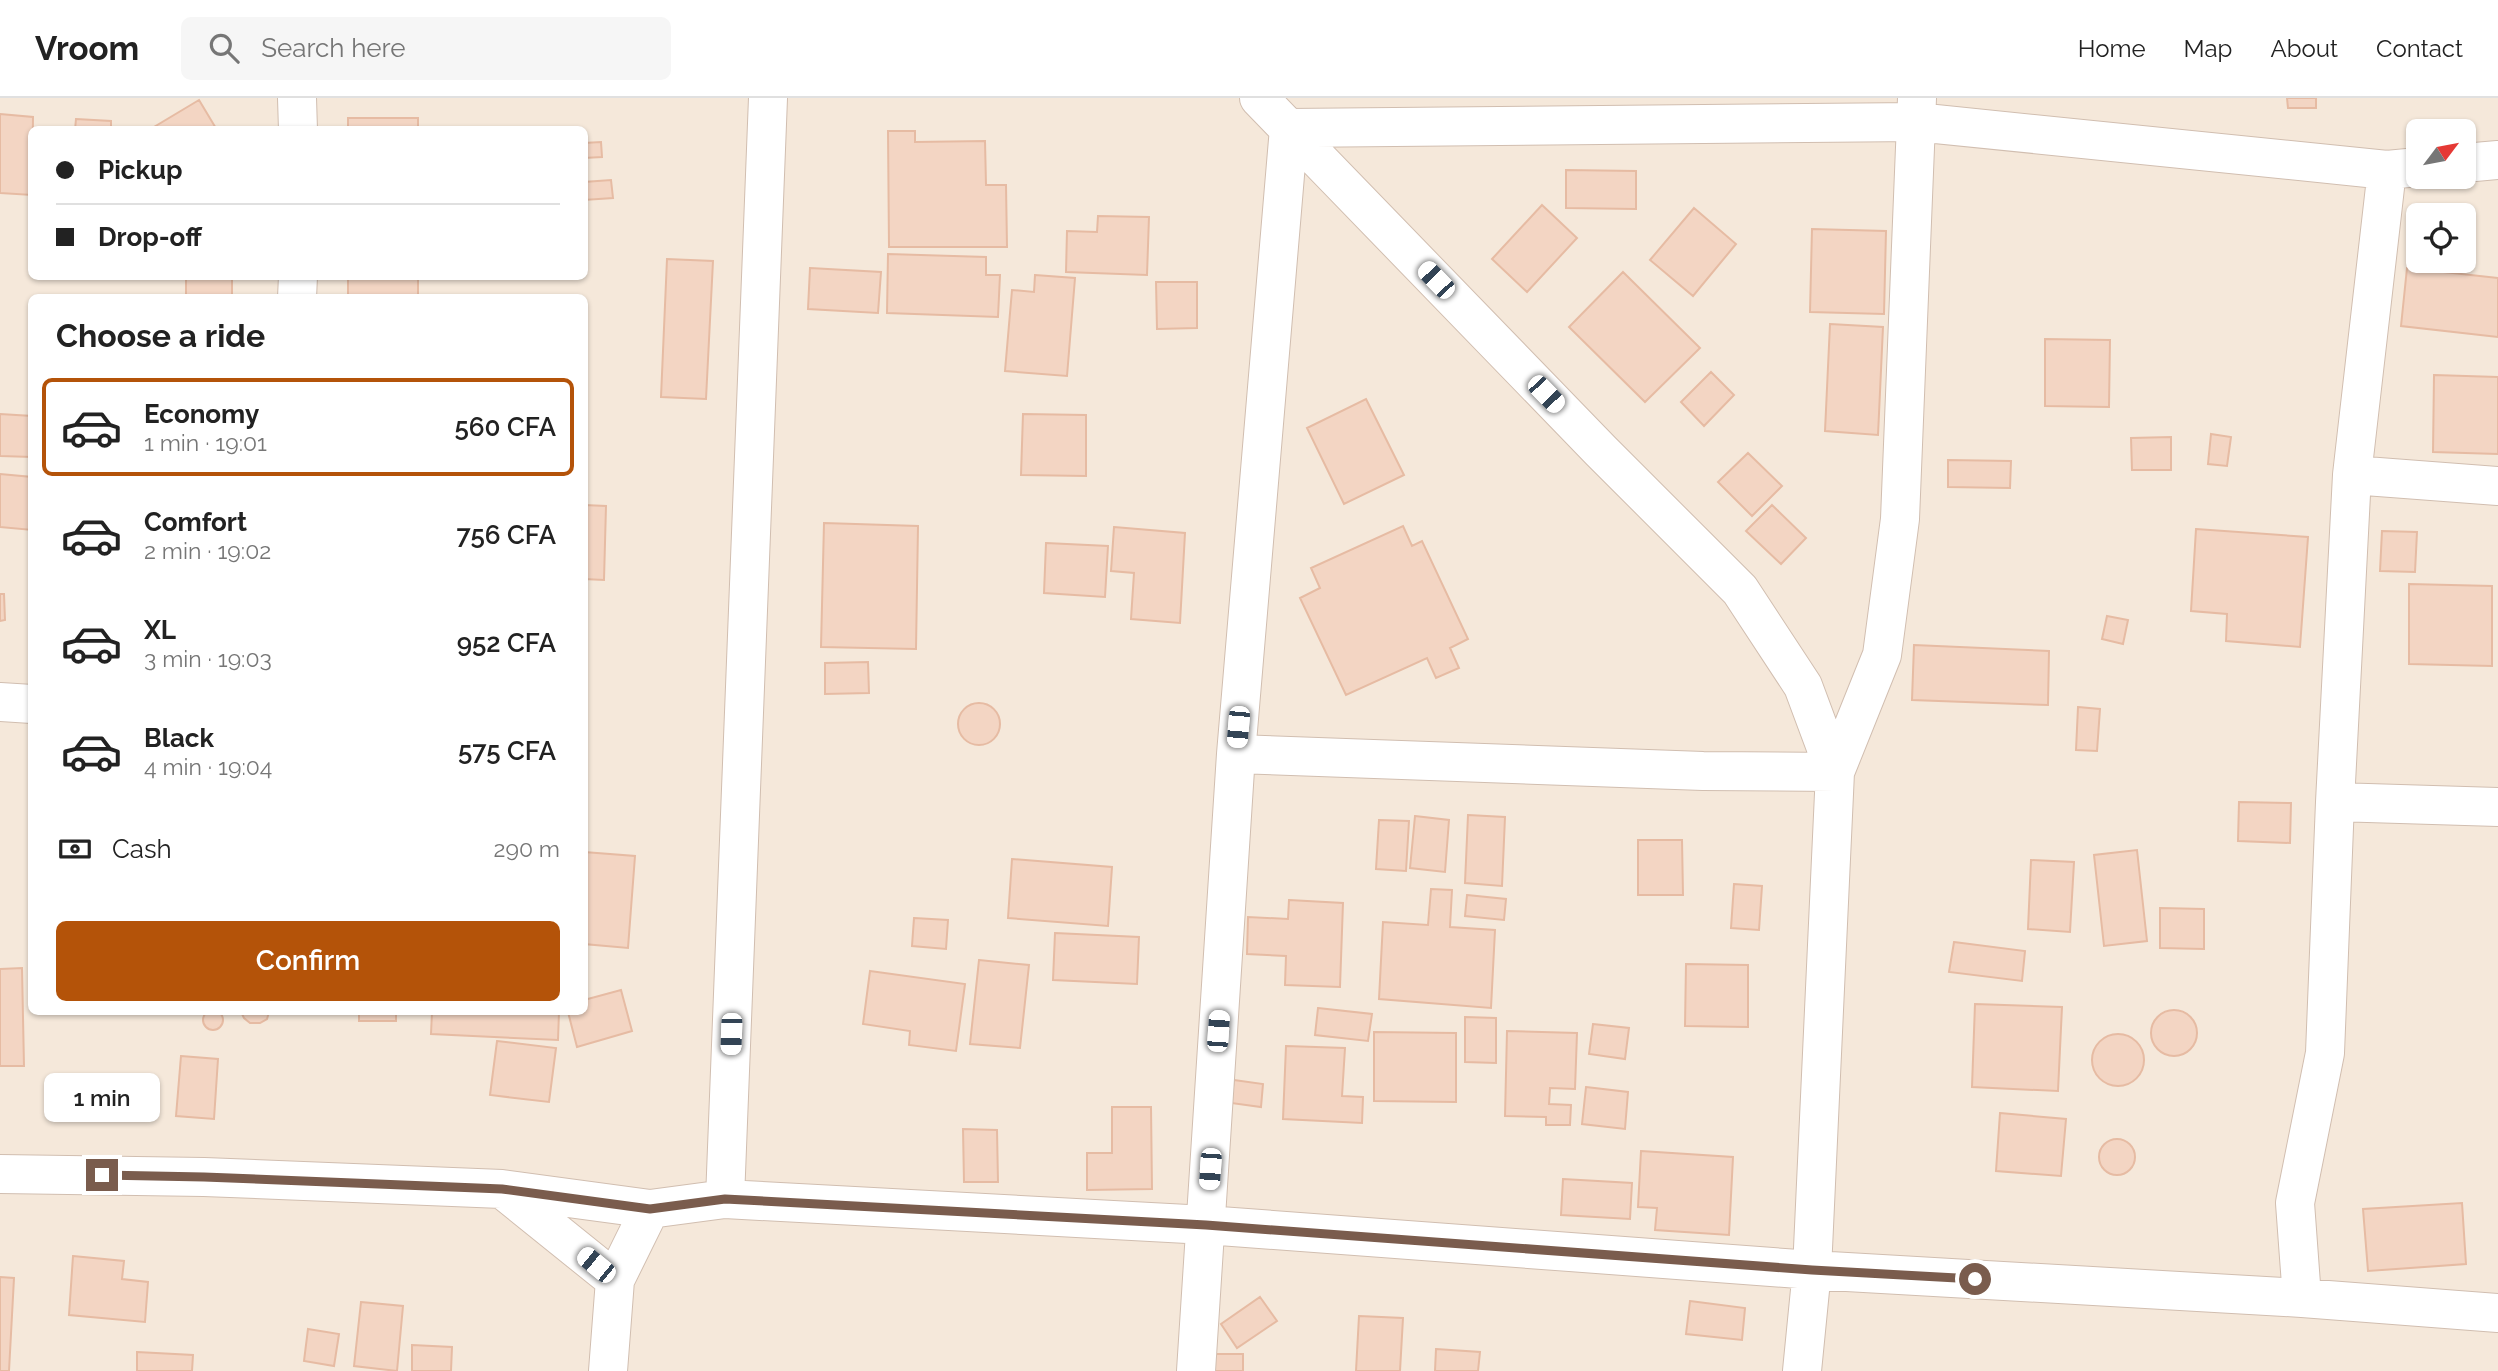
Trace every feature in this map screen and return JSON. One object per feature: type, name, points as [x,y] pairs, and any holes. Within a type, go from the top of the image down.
[{"type":"street","points":[[298,98],[298,126]]},
{"type":"street","points":[[725,1199],[768,98]]},
{"type":"street","points":[[1259,98],[1601,452],[1740,590],[1803,686],[1835,772]]},
{"type":"street","points":[[1289,128],[1396,112],[1917,110],[2403,168],[2352,475],[2325,1053],[2295,1203],[2302,1298]]},
{"type":"street","points":[[1802,1371],[1812,1270],[1835,772],[1882,655],[1900,519],[1917,110]]},
{"type":"street","points":[[1196,1371],[1236,754],[1289,128]]},
{"type":"street","points":[[2476,162],[2498,160]]},
{"type":"street","points":[[2352,475],[2498,486]]},
{"type":"street","points":[[0,702],[28,704]]},
{"type":"street","points":[[1236,754],[1690,770],[1835,772]]},
{"type":"street","points":[[2335,802],[2498,807]]},
{"type":"street","points":[[0,1174],[204,1177],[502,1189],[650,1209],[725,1199],[1206,1225],[1812,1270],[2302,1298],[2498,1313]]},
{"type":"street","points":[[502,1189],[615,1280]]},
{"type":"street","points":[[608,1371],[615,1280],[650,1209]]},
{"type":"shaded area","points":[[0,98],[2498,98],[2498,1371],[0,1371]]},
{"type":"building","points":[[2287,98],[2316,98],[2316,108],[2288,108]]},
{"type":"building","points":[[199,100],[215,126],[156,126]]},
{"type":"building","points":[[0,114],[33,117],[33,126],[28,126],[28,195],[0,193]]},
{"type":"building","points":[[348,118],[418,118],[418,126],[348,126]]},
{"type":"building","points":[[76,119],[111,121],[111,126],[75,126]]},
{"type":"building","points":[[888,131],[915,131],[915,142],[985,141],[986,185],[1006,185],[1007,247],[889,247]]},
{"type":"building","points":[[601,142],[602,157],[588,158],[588,143]]},
{"type":"building","points":[[1566,170],[1636,171],[1636,209],[1566,208]]},
{"type":"building","points":[[611,180],[613,198],[588,200],[588,182]]},
{"type":"building","points":[[1542,205],[1577,238],[1527,292],[1492,259]]},
{"type":"building","points":[[1694,208],[1736,244],[1693,296],[1650,260]]},
{"type":"building","points":[[1098,216],[1149,217],[1147,275],[1066,272],[1067,231],[1097,232]]},
{"type":"building","points":[[1812,229],[1886,231],[1884,314],[1810,312]]},
{"type":"building","points":[[888,254],[986,257],[986,275],[1000,275],[998,317],[887,313]]},
{"type":"building","points":[[667,259],[713,261],[706,399],[661,397]]},
{"type":"building","points":[[810,268],[881,272],[878,313],[808,309]]},
{"type":"building","points":[[1623,272],[1700,348],[1645,402],[1569,327]]},
{"type":"building","points":[[2406,273],[2452,273],[2498,278],[2498,337],[2401,326]]},
{"type":"building","points":[[1035,275],[1075,278],[1067,376],[1005,371],[1012,290],[1034,292]]},
{"type":"building","points":[[186,280],[232,280],[232,294],[186,294]]},
{"type":"building","points":[[348,280],[418,280],[418,294],[348,294]]},
{"type":"building","points":[[1156,282],[1197,282],[1197,328],[1157,329]]},
{"type":"building","points":[[1830,324],[1883,327],[1878,435],[1825,431]]},
{"type":"building","points":[[2045,339],[2110,340],[2109,407],[2045,406]]},
{"type":"building","points":[[1711,372],[1734,395],[1704,426],[1681,402]]},
{"type":"building","points":[[2434,375],[2498,377],[2498,454],[2433,452]]},
{"type":"building","points":[[1366,399],[1404,475],[1344,504],[1307,428]]},
{"type":"building","points":[[0,414],[28,416],[28,457],[0,456]]},
{"type":"building","points":[[1023,414],[1086,415],[1086,476],[1021,475]]},
{"type":"building","points":[[2211,434],[2231,437],[2227,466],[2208,464]]},
{"type":"building","points":[[2171,437],[2171,470],[2132,470],[2131,438]]},
{"type":"building","points":[[1748,453],[1782,486],[1752,516],[1718,482]]},
{"type":"building","points":[[1948,460],[2011,461],[2010,488],[1948,487]]},
{"type":"building","points":[[0,474],[28,477],[28,530],[0,527]]},
{"type":"building","points":[[588,505],[606,506],[604,580],[588,579]]},
{"type":"building","points":[[1772,505],[1806,538],[1781,564],[1746,531]]},
{"type":"building","points":[[824,523],[918,526],[916,649],[821,647]]},
{"type":"building","points":[[1403,526],[1412,546],[1422,541],[1468,639],[1450,648],[1459,668],[1436,678],[1427,658],[1346,695],[1300,598],[1320,588],[1311,568]]},
{"type":"building","points":[[1114,527],[1185,533],[1180,623],[1131,619],[1134,573],[1111,571]]},
{"type":"building","points":[[2196,529],[2308,537],[2300,647],[2226,641],[2227,614],[2191,611]]},
{"type":"building","points":[[2382,531],[2417,532],[2415,572],[2380,571]]},
{"type":"building","points":[[1046,543],[1108,546],[1105,597],[1044,593]]},
{"type":"building","points":[[2409,584],[2492,586],[2492,666],[2409,664]]},
{"type":"building","points":[[0,594],[4,594],[5,620],[0,621]]},
{"type":"building","points":[[2107,616],[2128,620],[2123,644],[2102,639]]},
{"type":"building","points":[[1914,645],[2049,651],[2048,705],[1912,700]]},
{"type":"building","points":[[868,662],[869,693],[825,694],[825,663]]},
{"type":"building","points":[[979,703],[994,709],[1000,724],[994,739],[979,745],[964,739],[958,724],[964,709]]},
{"type":"building","points":[[2078,707],[2100,709],[2097,751],[2076,750]]},
{"type":"building","points":[[2239,802],[2291,803],[2290,843],[2238,841]]},
{"type":"building","points":[[1468,815],[1505,817],[1502,886],[1465,883]]},
{"type":"building","points":[[1415,816],[1449,820],[1445,872],[1410,868]]},
{"type":"building","points":[[1379,820],[1409,821],[1406,871],[1376,869]]},
{"type":"building","points":[[1638,840],[1682,840],[1683,895],[1638,895]]},
{"type":"building","points":[[2137,850],[2147,941],[2104,946],[2094,855]]},
{"type":"building","points":[[588,852],[635,856],[628,948],[588,944]]},
{"type":"building","points":[[1012,859],[1112,867],[1108,926],[1008,918]]},
{"type":"building","points":[[2031,860],[2074,862],[2070,932],[2028,929]]},
{"type":"building","points":[[1734,884],[1762,886],[1759,930],[1731,928]]},
{"type":"building","points":[[1431,889],[1452,890],[1450,927],[1495,930],[1491,1008],[1379,999],[1383,922],[1428,925]]},
{"type":"building","points":[[1467,895],[1506,899],[1504,920],[1465,916]]},
{"type":"building","points":[[1289,900],[1343,903],[1340,987],[1285,985],[1286,956],[1247,954],[1248,917],[1288,919]]},
{"type":"building","points":[[2160,908],[2204,909],[2204,949],[2160,948]]},
{"type":"building","points":[[914,918],[948,920],[946,949],[912,946]]},
{"type":"building","points":[[1055,933],[1139,937],[1137,984],[1053,980]]},
{"type":"building","points":[[1954,942],[2025,951],[2022,981],[1949,972]]},
{"type":"building","points":[[979,960],[1029,965],[1020,1048],[970,1044]]},
{"type":"building","points":[[1686,964],[1748,965],[1748,1027],[1685,1026]]},
{"type":"building","points":[[22,968],[24,1066],[0,1066],[0,969]]},
{"type":"building","points":[[870,971],[965,984],[956,1051],[909,1045],[910,1031],[863,1024]]},
{"type":"building","points":[[621,990],[632,1031],[577,1047],[569,1015],[588,1015],[588,999]]},
{"type":"building","points":[[1975,1004],[2062,1007],[2058,1091],[1972,1087]]},
{"type":"building","points":[[1318,1008],[1372,1014],[1368,1041],[1315,1035]]},
{"type":"building","points":[[2174,1010],[2190,1017],[2197,1033],[2190,1049],[2174,1056],[2158,1049],[2151,1033],[2158,1017]]},
{"type":"building","points":[[205,1015],[222,1016],[222,1024],[217,1029],[209,1029],[204,1024]]},
{"type":"building","points":[[242,1015],[268,1015],[260,1023],[250,1023]]},
{"type":"building","points":[[359,1015],[396,1015],[396,1021],[359,1021]]},
{"type":"building","points":[[432,1015],[559,1015],[558,1040],[431,1034]]},
{"type":"building","points":[[1465,1017],[1496,1018],[1496,1063],[1465,1062]]},
{"type":"building","points":[[1593,1024],[1629,1028],[1625,1059],[1589,1054]]},
{"type":"building","points":[[1507,1031],[1577,1033],[1575,1089],[1550,1088],[1549,1104],[1571,1105],[1570,1125],[1546,1125],[1546,1117],[1505,1116]]},
{"type":"building","points":[[1374,1032],[1456,1033],[1456,1102],[1374,1101]]},
{"type":"building","points":[[2118,1034],[2128,1036],[2136,1042],[2142,1050],[2142,1070],[2136,1078],[2128,1084],[2118,1086],[2108,1084],[2100,1078],[2094,1070],[2092,1060],[2094,1050],[2100,1042],[2108,1036]]},
{"type":"building","points":[[497,1041],[556,1048],[549,1102],[490,1095]]},
{"type":"building","points":[[1286,1046],[1345,1048],[1342,1096],[1363,1097],[1362,1123],[1283,1119]]},
{"type":"building","points":[[181,1056],[218,1059],[214,1119],[176,1116]]},
{"type":"building","points":[[1234,1080],[1263,1084],[1261,1107],[1231,1103]]},
{"type":"building","points":[[1586,1087],[1628,1092],[1625,1129],[1582,1124]]},
{"type":"building","points":[[1112,1107],[1151,1107],[1152,1189],[1087,1190],[1087,1153],[1112,1153]]},
{"type":"building","points":[[2000,1113],[2066,1119],[2061,1176],[1996,1171]]},
{"type":"building","points":[[963,1129],[997,1130],[998,1182],[964,1182]]},
{"type":"building","points":[[2117,1139],[2130,1144],[2135,1157],[2130,1170],[2117,1175],[2104,1170],[2099,1157],[2104,1144]]},
{"type":"building","points":[[1641,1151],[1733,1157],[1729,1235],[1655,1230],[1657,1208],[1638,1207]]},
{"type":"building","points":[[1563,1179],[1632,1183],[1630,1219],[1561,1215]]},
{"type":"building","points":[[2462,1203],[2466,1264],[2368,1271],[2363,1209]]},
{"type":"building","points":[[73,1256],[124,1261],[122,1279],[148,1282],[145,1322],[69,1315]]},
{"type":"building","points":[[0,1277],[14,1278],[9,1371],[0,1371]]},
{"type":"building","points":[[1260,1297],[1277,1321],[1237,1348],[1221,1324]]},
{"type":"building","points":[[1690,1301],[1745,1308],[1742,1340],[1686,1334]]},
{"type":"building","points":[[361,1302],[403,1306],[397,1371],[354,1366]]},
{"type":"building","points":[[1359,1316],[1403,1318],[1400,1371],[1356,1371]]},
{"type":"building","points":[[308,1329],[339,1334],[334,1366],[304,1361]]},
{"type":"building","points":[[412,1345],[452,1347],[451,1371],[412,1371]]},
{"type":"building","points":[[1436,1349],[1480,1352],[1478,1371],[1435,1371]]},
{"type":"building","points":[[137,1352],[193,1355],[192,1371],[137,1371]]},
{"type":"building","points":[[1215,1354],[1243,1354],[1243,1371],[1215,1371]]},
{"type":"route","points":[[102,1175],[502,1189],[650,1209],[725,1199],[1206,1225],[1812,1270],[1975,1279]]}]
